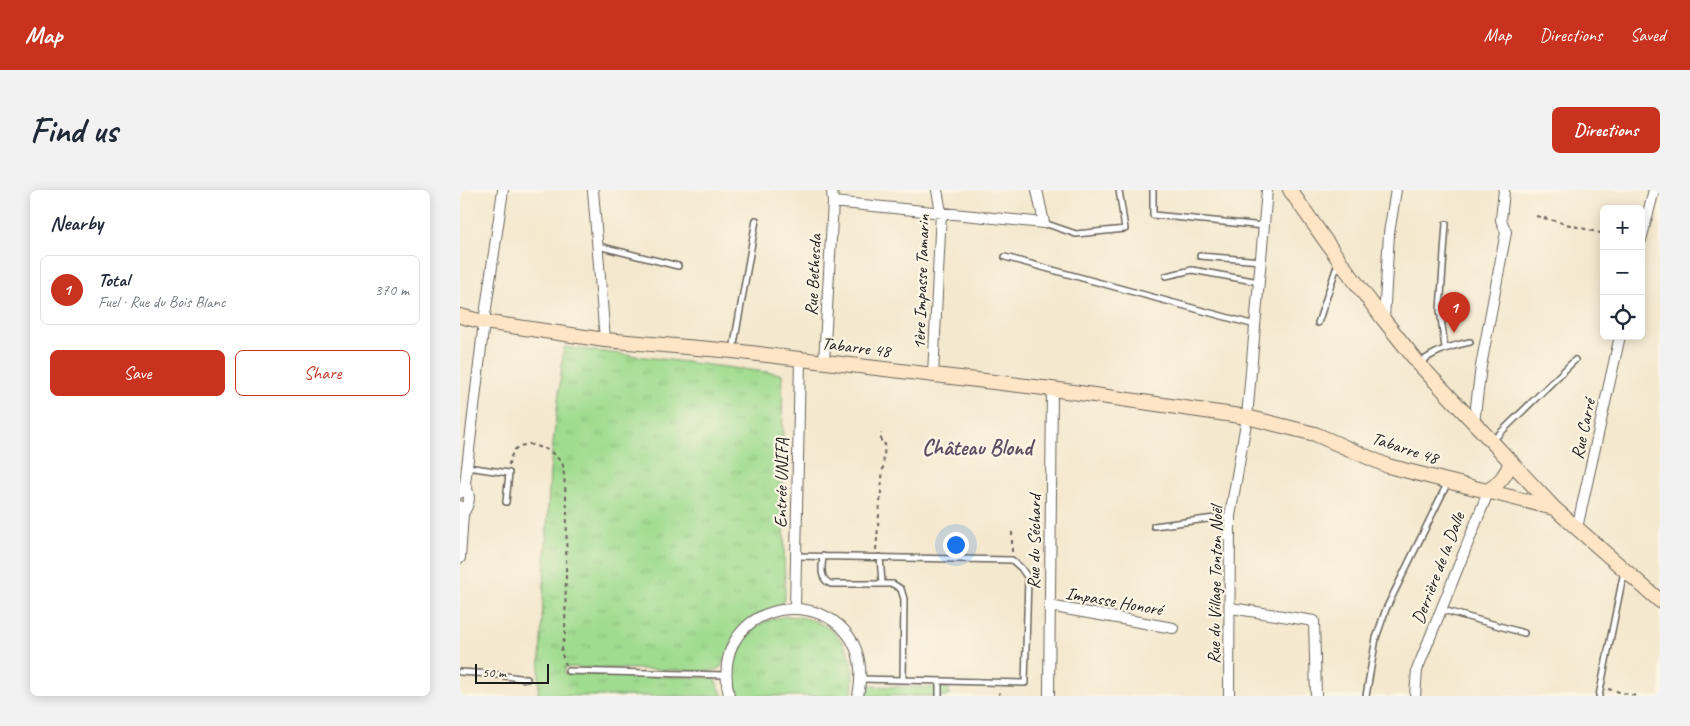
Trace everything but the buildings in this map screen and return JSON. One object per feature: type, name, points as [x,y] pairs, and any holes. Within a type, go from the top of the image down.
[{"type":"street","points":[[460,558],[462,510],[470,502],[470,494],[462,489],[463,467],[503,190]]},
{"type":"street","points":[[593,190],[605,340]]},
{"type":"street","name":"Rue Bethesda","points":[[824,362],[833,202],[832,190]]},
{"type":"street","name":"1ère Impasse Tamarin","points":[[933,375],[941,212],[937,190]]},
{"type":"street","points":[[833,202],[1044,223],[1037,190]]},
{"type":"street","points":[[1247,417],[1267,190]]},
{"type":"street","points":[[1290,190],[1339,260],[1419,364],[1554,508],[1660,601]]},
{"type":"street","points":[[1384,320],[1390,233],[1396,190]]},
{"type":"street","points":[[1474,424],[1481,366],[1506,232],[1501,220],[1504,190]]},
{"type":"street","points":[[1645,225],[1654,190]]},
{"type":"street","name":"Tabarre 48","points":[[460,316],[484,322],[605,340],[733,352],[1052,389],[1247,417],[1315,434],[1388,466],[1554,508]]},
{"type":"street","name":"Rue Carré","points":[[1577,528],[1619,340]]},
{"type":"street","name":"Entrée UNIFA","points":[[795,608],[800,360]]},
{"type":"street","name":"Rue du Séchard","points":[[1049,696],[1052,389]]},
{"type":"street","name":"Rue du Village Tonton Noël","points":[[1229,696],[1231,608],[1230,516],[1247,417]]},
{"type":"street","name":"Derrière de la Dalle","points":[[1415,696],[1417,670],[1488,490],[1504,477],[1511,461]]},
{"type":"street","name":"Impasse Honoré","points":[[1049,606],[1173,628]]},
{"type":"street","points":[[729,696],[726,675],[729,654],[739,635],[754,620],[773,611],[795,608],[816,612],[829,618],[850,638],[859,658],[862,679],[858,696]]},
{"type":"street","points":[[1231,608],[1314,621],[1316,696]]},
{"type":"lane","points":[[1044,223],[1076,234],[1125,229],[1119,190]]},
{"type":"lane","points":[[1153,190],[1153,215],[1264,226]]},
{"type":"lane","points":[[733,352],[756,220]]},
{"type":"lane","points":[[1445,348],[1440,310],[1446,224]]},
{"type":"lane","points":[[597,246],[678,266]]},
{"type":"lane","points":[[1005,256],[1256,326]]},
{"type":"lane","points":[[1200,256],[1261,261]]},
{"type":"lane","points":[[1318,323],[1339,260]]},
{"type":"lane","points":[[1166,276],[1192,270],[1260,282]]},
{"type":"lane","points":[[1419,364],[1429,356],[1445,348],[1470,342]]},
{"type":"lane","points":[[1492,442],[1575,360]]},
{"type":"lane","points":[[463,467],[509,473],[506,502]]},
{"type":"lane","points":[[1366,696],[1376,638],[1386,609],[1448,482]]},
{"type":"lane","points":[[1154,526],[1230,516]]},
{"type":"lane","points":[[796,556],[1012,560],[1028,578],[1025,683],[862,679]]},
{"type":"lane","points":[[822,556],[822,576],[827,583],[882,583],[897,585],[903,594],[903,680]]},
{"type":"lane","points":[[878,557],[882,583]]},
{"type":"lane","points":[[1599,696],[1624,571]]},
{"type":"lane","points":[[1442,610],[1524,633]]},
{"type":"lane","points":[[568,671],[726,675]]},
{"type":"lane","points":[[460,672],[527,679]]},
{"type":"lane","points":[[938,696],[939,681]]},
{"type":"path","points":[[1536,216],[1600,233]]},
{"type":"path","points":[[878,557],[885,444],[881,443],[881,433]]},
{"type":"path","points":[[509,473],[510,459],[514,450],[529,444],[548,450],[556,456],[563,466],[567,508],[565,634],[561,652],[568,671]]},
{"type":"path","points":[[1012,532],[1012,560]]},
{"type":"path","points":[[1601,687],[1636,696]]},
{"type":"green space","points":[[564,347],[782,374],[785,598],[782,604],[774,610],[758,614],[747,622],[738,634],[721,667],[712,671],[565,667],[565,674],[714,678],[723,696],[538,696],[550,471]]},
{"type":"green space","points":[[787,616],[818,622],[840,639],[852,664],[851,696],[733,696],[732,661],[741,641],[765,621]]},
{"type":"green space","points":[[867,686],[949,688],[949,696],[861,696]]},
{"type":"place","name":"Total","points":[[1454,333]]},
{"type":"district","name":"Château Blond","points":[[977,447]]}]
